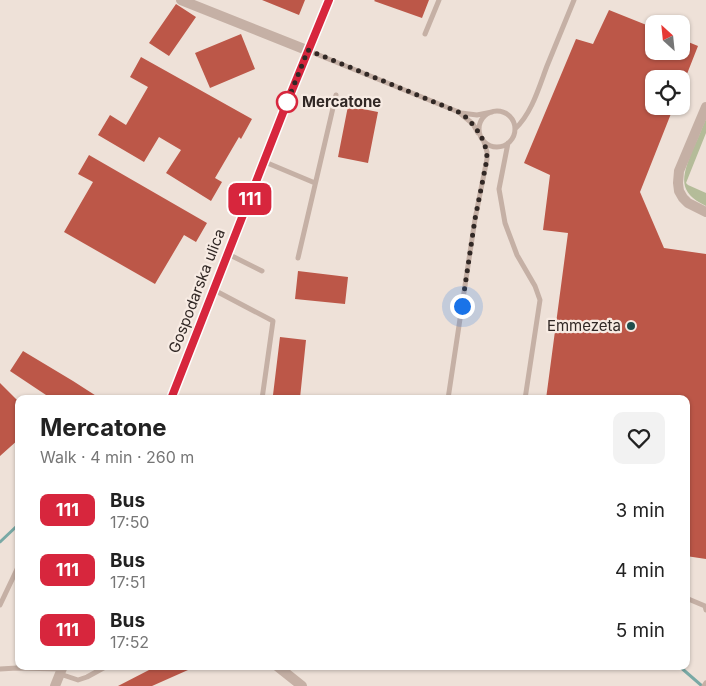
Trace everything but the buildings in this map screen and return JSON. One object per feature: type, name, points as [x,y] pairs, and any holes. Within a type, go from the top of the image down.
[{"type":"street","points":[[181,0],[308,50]]},
{"type":"street","name":"Gospodarska ulica","points":[[173,395],[329,0]]},
{"type":"street","points":[[706,106],[679,171],[678,183],[679,191],[683,198],[688,203],[706,212]]},
{"type":"street","points":[[55,686],[62,670]]},
{"type":"street","points":[[282,670],[302,686]]},
{"type":"lane","points":[[425,34],[439,0]]},
{"type":"lane","points":[[515,129],[527,114],[574,0]]},
{"type":"lane","points":[[308,50],[461,113],[477,115],[503,112],[514,123],[515,129],[512,139],[498,147],[488,145],[473,124],[461,113]]},
{"type":"lane","points":[[298,258],[336,95]]},
{"type":"lane","points":[[449,395],[475,219],[487,159],[487,152],[479,132],[480,122],[487,114],[492,112]]},
{"type":"lane","points":[[508,143],[499,189],[505,223],[517,255],[535,286],[540,300],[526,395]]},
{"type":"lane","points":[[265,162],[315,184]]},
{"type":"lane","points":[[228,254],[262,271]]},
{"type":"lane","points":[[214,290],[273,321],[263,395]]},
{"type":"lane","points":[[0,605],[15,573]]},
{"type":"lane","points":[[690,600],[704,606],[706,610]]},
{"type":"lane","points":[[0,669],[15,668]]},
{"type":"lane","points":[[62,670],[78,680],[100,670]]},
{"type":"lane","points":[[704,686],[706,682]]},
{"type":"green space","points":[[706,119],[706,133],[686,183],[706,193],[706,206],[690,195],[684,183],[684,176],[692,151]]},
{"type":"waterway","points":[[0,542],[15,528]]},
{"type":"waterway","points":[[684,670],[702,686]]},
{"type":"bus line","name":"111","points":[[173,395],[329,0]]},
{"type":"place","name":"Mercatone","points":[[287,102]]},
{"type":"place","name":"Emmezeta","points":[[631,326]]},
{"type":"route","points":[[287,102],[286,105],[308,50],[461,113],[473,124],[484,142],[487,159],[475,219],[462,306]]}]
